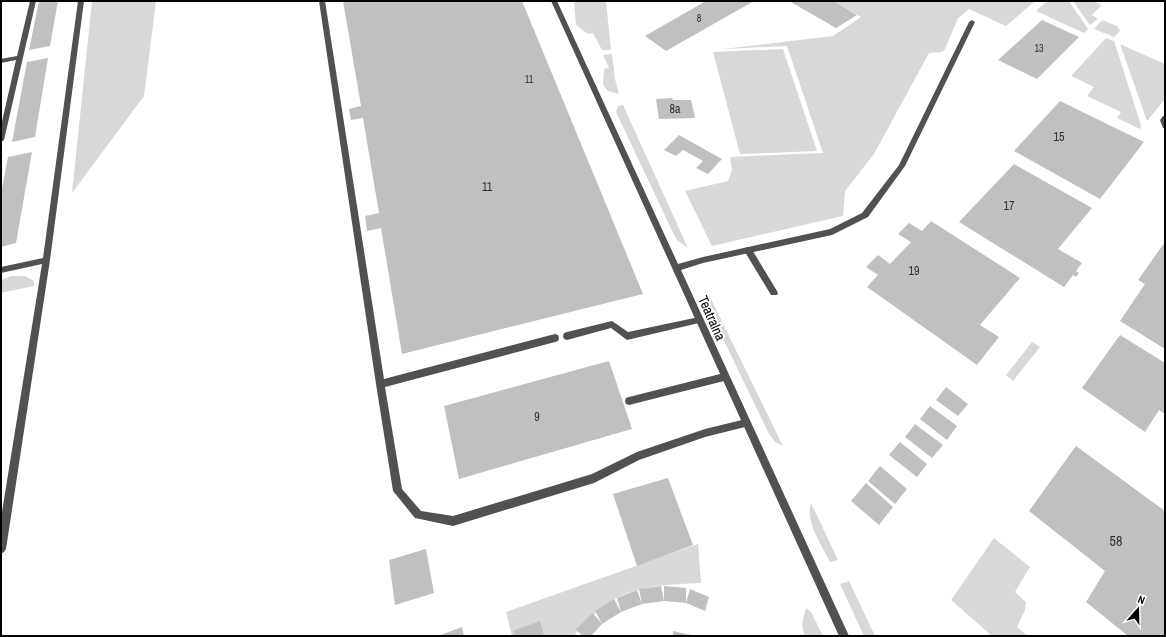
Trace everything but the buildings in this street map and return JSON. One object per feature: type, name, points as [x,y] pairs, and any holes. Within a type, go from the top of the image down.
[{"type":"street","points":[[1,140],[33,1]]},
{"type":"street","points":[[1,549],[46,260],[81,1]]},
{"type":"street","points":[[322,1],[380,384],[398,491],[418,515],[453,521],[594,478],[637,456],[706,433],[746,423]]},
{"type":"street","name":"Teatralna","points":[[554,1],[724,377],[844,636]]},
{"type":"street","points":[[558,9],[562,1]]},
{"type":"street","points":[[675,268],[748,250],[832,232],[865,215],[902,166],[972,22]]},
{"type":"street","points":[[1,61],[19,58]]},
{"type":"street","points":[[1165,118],[1165,126]]},
{"type":"street","points":[[748,250],[774,293]]},
{"type":"street","points":[[1,270],[46,260]]},
{"type":"street","points":[[566,336],[612,324],[627,336],[699,320]]},
{"type":"street","points":[[380,384],[555,338]]},
{"type":"street","points":[[629,401],[724,377]]},
{"type":"shaded area","points":[[92,1],[156,1],[144,96],[72,193]]},
{"type":"shaded area","points":[[574,1],[606,1],[611,50],[602,50],[593,33],[588,34],[576,25]]},
{"type":"shaded area","points":[[833,1],[1035,1],[1006,26],[969,9],[958,18],[945,49],[942,52],[929,53],[874,154],[845,191],[843,216],[712,246],[685,191],[728,181],[732,170],[730,157],[823,153],[787,46],[723,49],[833,36],[861,17]]},
{"type":"shaded area","points":[[1047,1],[1069,1],[1088,29],[1084,33],[1036,11]]},
{"type":"shaded area","points":[[1073,1],[1092,1],[1102,5],[1092,15],[1098,19],[1090,25]]},
{"type":"shaded area","points":[[1102,20],[1117,26],[1120,31],[1114,37],[1094,29]]},
{"type":"shaded area","points":[[1106,38],[1114,41],[1141,125],[1140,129],[1117,118],[1121,112],[1087,96],[1094,87],[1071,76]]},
{"type":"shaded area","points":[[1120,44],[1165,64],[1165,99],[1147,121]]},
{"type":"shaded area","points":[[783,49],[817,151],[740,154],[713,52]]},
{"type":"shaded area","points":[[612,54],[615,79],[619,94],[608,91],[603,85],[604,69],[609,68],[603,55]]},
{"type":"shaded area","points":[[623,105],[688,248],[675,237],[616,112],[618,106]]},
{"type":"shaded area","points":[[12,276],[25,276],[34,281],[34,286],[1,293],[1,280]]},
{"type":"shaded area","points":[[709,295],[783,446],[775,442],[768,432],[703,297]]},
{"type":"shaded area","points":[[1032,342],[1040,347],[1013,381],[1006,375]]},
{"type":"shaded area","points":[[811,503],[838,560],[830,562],[815,534],[810,518]]},
{"type":"shaded area","points":[[994,538],[1030,567],[1015,592],[1026,602],[1025,610],[1017,627],[1028,636],[992,636],[951,600]]},
{"type":"shaded area","points":[[698,544],[701,583],[662,585],[630,592],[602,608],[588,620],[574,636],[512,636],[506,612]]},
{"type":"shaded area","points":[[849,581],[875,636],[864,636],[840,584]]},
{"type":"shaded area","points":[[806,608],[811,612],[823,636],[805,636],[802,625]]}]
